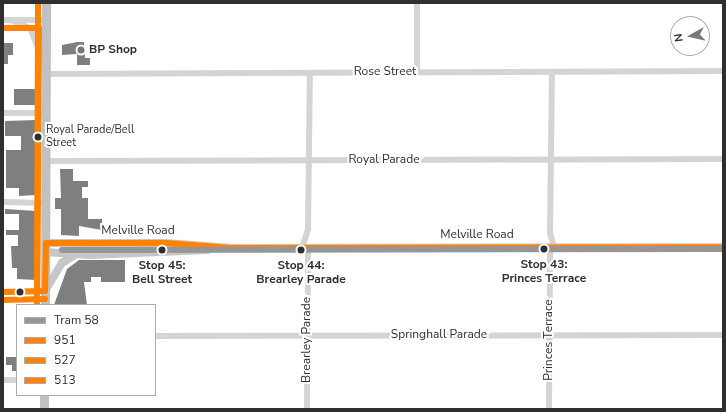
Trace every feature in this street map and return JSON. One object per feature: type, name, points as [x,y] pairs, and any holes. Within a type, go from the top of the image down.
[{"type":"highway","points":[[45,304],[47,74],[46,3]]},
{"type":"highway","points":[[44,396],[44,409]]},
{"type":"main road","name":"Melville Road","points":[[46,247],[181,243],[231,248]]},
{"type":"main road","name":"Melville Road","points":[[46,247],[78,255],[231,248],[723,247]]},
{"type":"main road","points":[[46,291],[62,263],[78,255]]},
{"type":"street","points":[[417,3],[417,72]]},
{"type":"street","points":[[3,20],[46,20]]},
{"type":"street","points":[[11,20],[34,33],[47,74]]},
{"type":"street","name":"Rose Street","points":[[47,74],[723,71]]},
{"type":"street","name":"Princes Terrace","points":[[549,409],[552,72]]},
{"type":"street","name":"Brearley Parade","points":[[307,409],[310,73]]},
{"type":"street","points":[[3,113],[46,112]]},
{"type":"street","name":"Royal Parade","points":[[46,161],[723,159]]},
{"type":"street","points":[[3,202],[46,203]]},
{"type":"street","name":"Brearley Parade","points":[[308,229],[308,248]]},
{"type":"street","points":[[3,292],[46,291]]},
{"type":"street","name":"Springhall Parade","points":[[156,336],[723,334]]},
{"type":"street","points":[[3,380],[16,380]]},
{"type":"building","points":[[84,42],[85,58],[90,58],[90,65],[77,65],[77,54],[62,55],[62,45]]},
{"type":"building","points":[[4,43],[13,43],[13,55],[8,55],[8,64],[3,64]]},
{"type":"building","points":[[14,89],[37,89],[37,105],[14,105]]},
{"type":"building","points":[[36,120],[36,195],[19,196],[19,188],[6,188],[6,150],[21,150],[21,136],[5,136],[5,121]]},
{"type":"building","points":[[60,169],[73,169],[73,181],[88,181],[88,187],[82,187],[82,198],[88,198],[88,219],[102,219],[102,230],[79,226],[79,236],[61,235],[61,209],[55,209],[55,198],[61,198]]},
{"type":"building","points":[[5,209],[36,211],[36,280],[17,279],[17,268],[12,268],[11,246],[18,246],[18,235],[6,235],[6,230],[19,230],[19,214],[5,214]]},
{"type":"building","points":[[79,260],[125,260],[125,282],[101,282],[101,277],[91,277],[91,282],[84,282],[87,304],[54,304],[67,269]]},
{"type":"building","points":[[6,357],[16,357],[16,371],[12,371],[12,365],[6,365]]},
{"type":"tram line","points":[[62,247],[121,249]]},
{"type":"tram line","name":"58","points":[[62,250],[723,249]]},
{"type":"transit line","name":"513","points":[[37,304],[38,3]]},
{"type":"transit line","name":"527","points":[[3,28],[39,28],[37,291]]},
{"type":"transit line","name":"951","points":[[45,291],[46,243],[166,243],[231,248],[723,247]]},
{"type":"transit line","name":"951","points":[[3,292],[45,291]]},
{"type":"transit line","name":"527","points":[[3,300],[45,299]]},
{"type":"place","name":"BP Shop","points":[[81,50]]},
{"type":"place","name":"Royal Parade/Bell Street","points":[[38,137]]},
{"type":"place","name":"Stop 43: Princes Terrace","points":[[544,249]]},
{"type":"place","name":"Stop 45: Bell Street","points":[[162,250]]},
{"type":"place","name":"Stop 44: Brearley Parade","points":[[301,250]]}]
